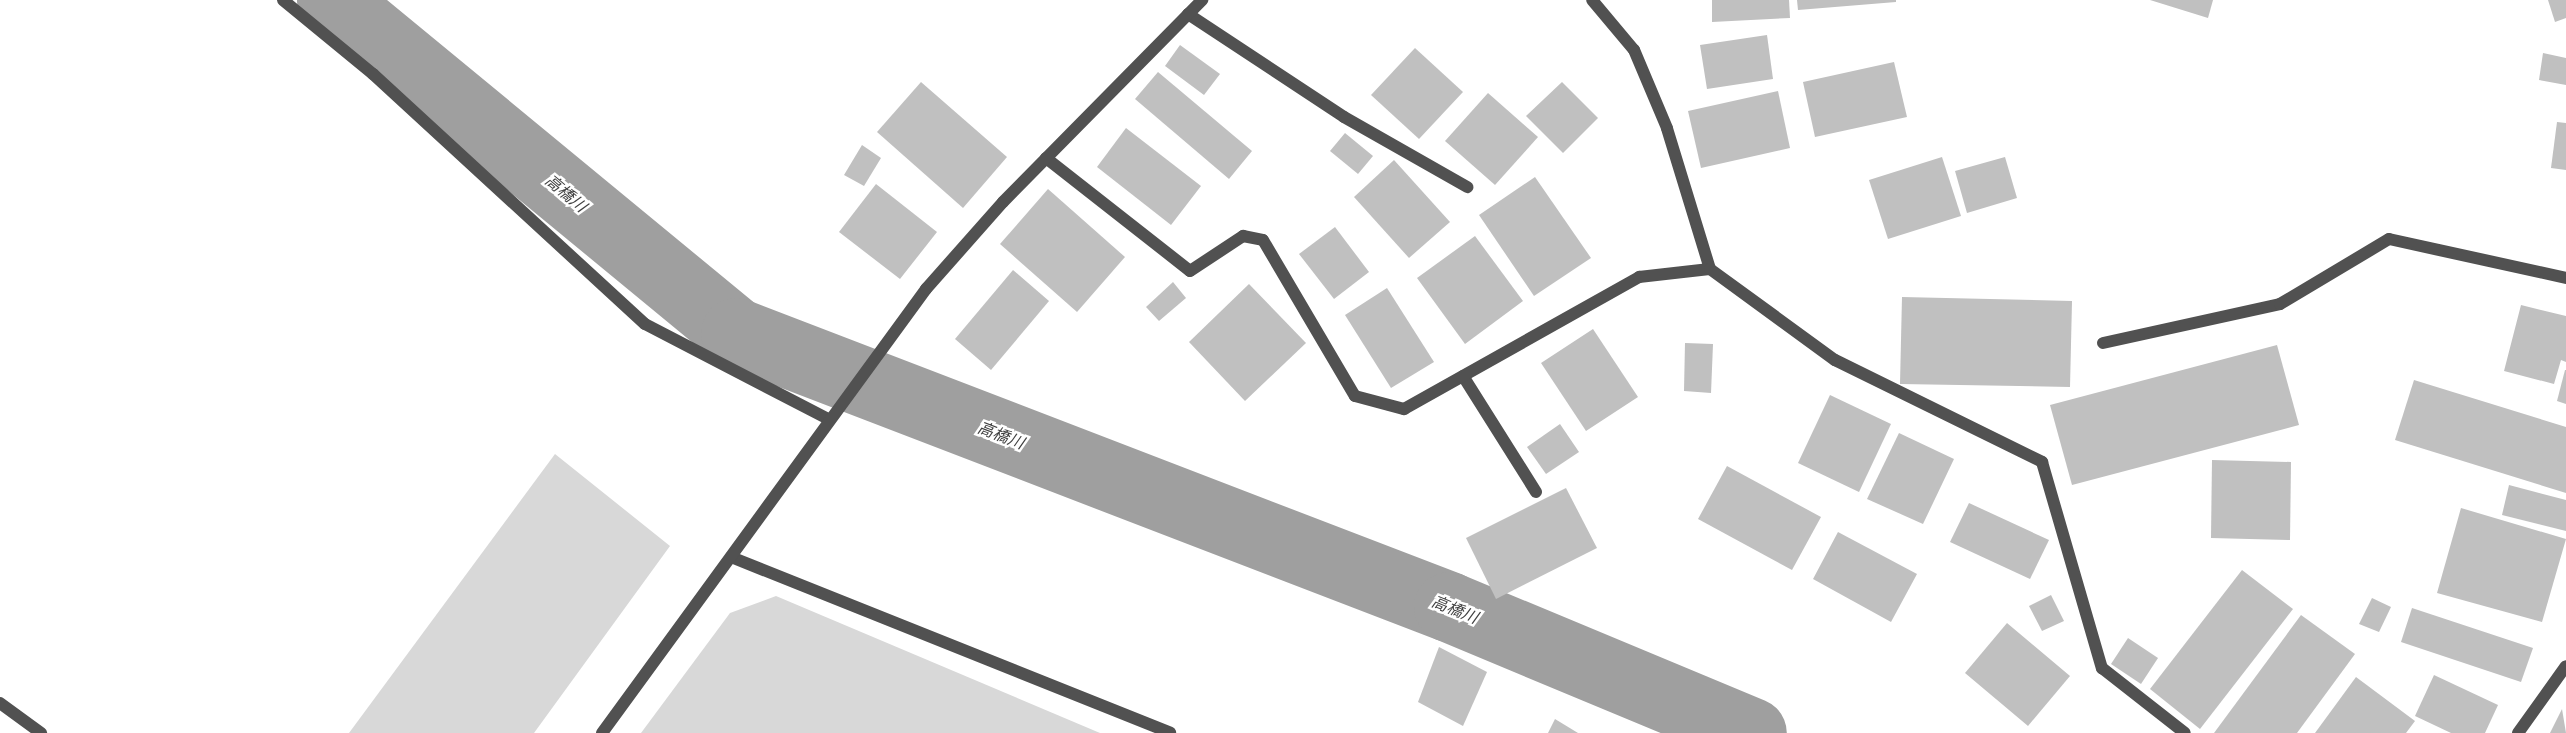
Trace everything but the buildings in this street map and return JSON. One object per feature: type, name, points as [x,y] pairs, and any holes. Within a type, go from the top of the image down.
[{"type":"street","points":[[283,0],[373,74],[645,324],[830,420]]},
{"type":"street","points":[[602,733],[926,289],[1046,158],[1202,0]]},
{"type":"street","points":[[1592,0],[1635,50],[1667,128],[1710,269],[1835,360],[2042,462],[2102,668],[2184,733]]},
{"type":"street","points":[[1188,15],[1344,117],[1467,187]]},
{"type":"street","points":[[1046,158],[1190,271],[1243,236],[1263,240],[1355,396],[1404,409],[1639,278],[1710,269]]},
{"type":"street","points":[[2103,343],[2280,304],[2389,239],[2566,278]]},
{"type":"street","points":[[1463,376],[1536,492]]},
{"type":"street","points":[[730,557],[1170,733]]},
{"type":"street","points":[[2518,733],[2566,666]]},
{"type":"street","points":[[0,703],[41,733]]},
{"type":"shaded area","points":[[555,454],[670,546],[534,733],[349,733]]},
{"type":"shaded area","points":[[776,596],[1100,733],[641,733],[730,613]]},
{"type":"waterway","name":"高橋川","points":[[332,0],[736,333],[1449,607],[1752,733]]}]
